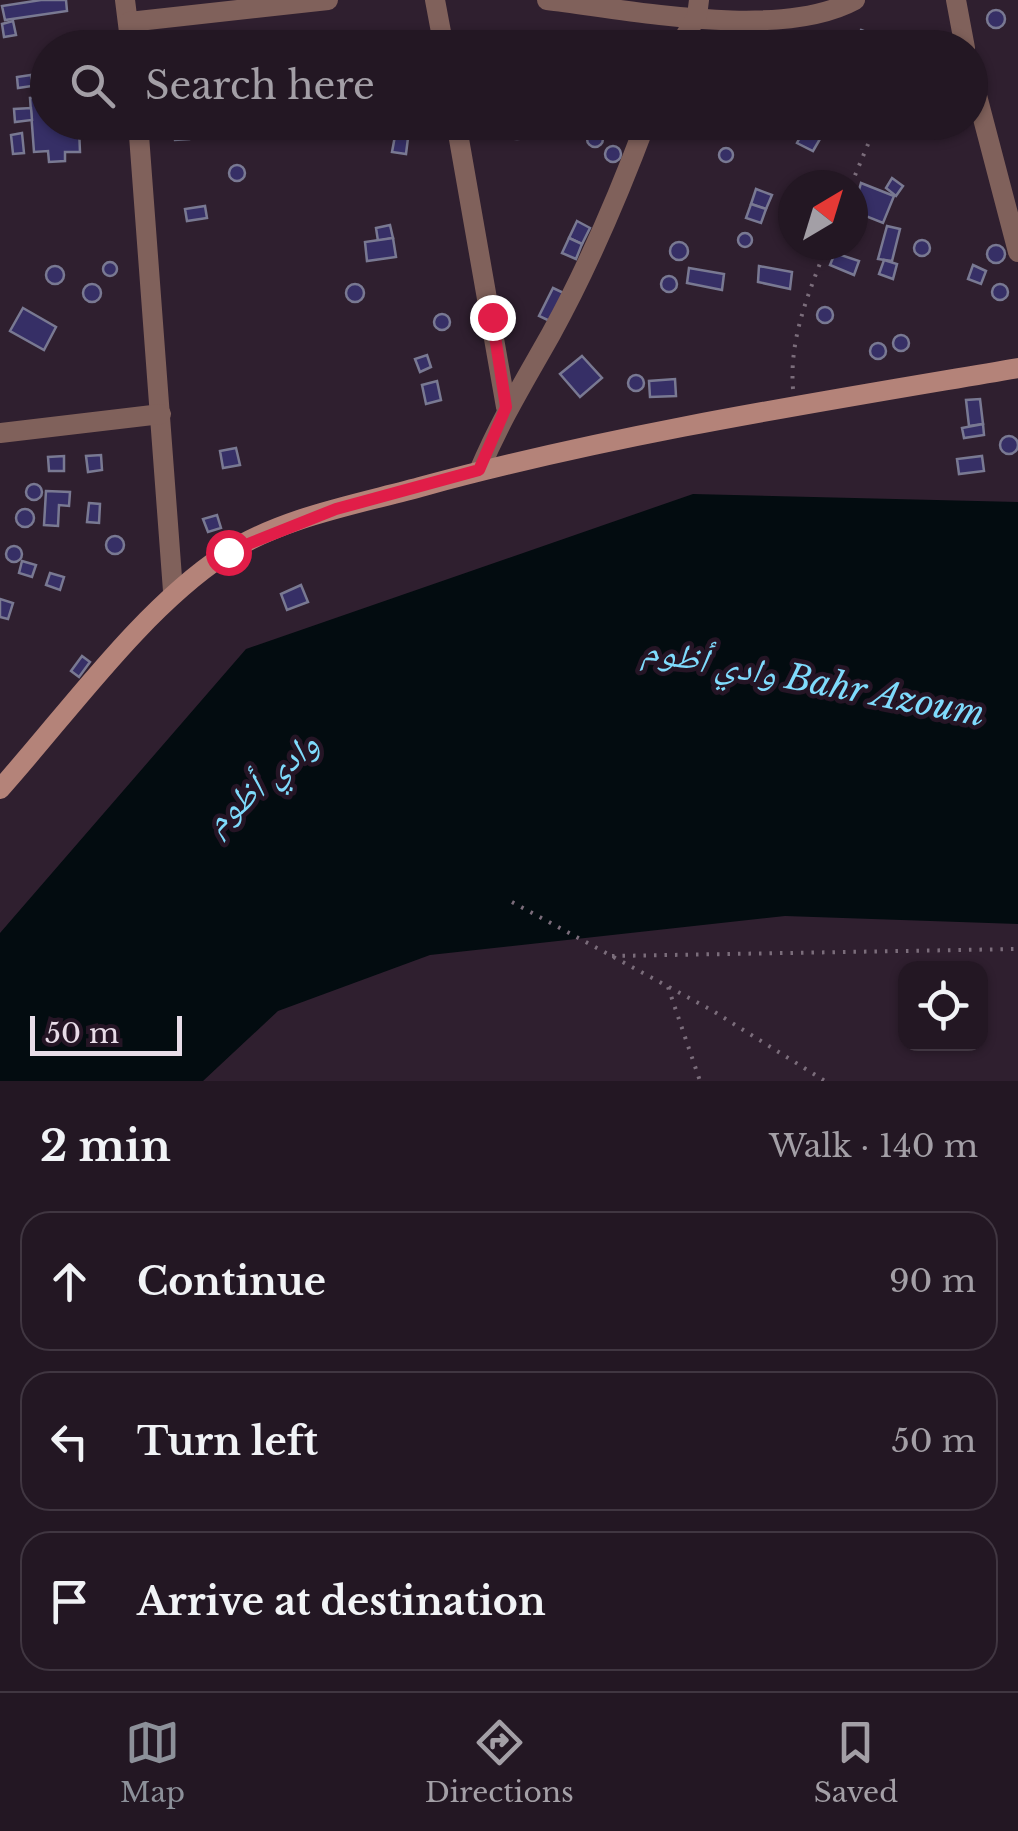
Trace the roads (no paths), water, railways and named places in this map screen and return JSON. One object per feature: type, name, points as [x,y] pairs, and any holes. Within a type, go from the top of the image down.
[{"type":"main road","points":[[0,789],[173,591],[228,552],[260,538],[336,509],[479,470],[794,406],[1018,368]]},
{"type":"street","points":[[125,0],[130,30]]},
{"type":"street","points":[[129,22],[328,0]]},
{"type":"street","points":[[435,0],[441,30]]},
{"type":"street","points":[[547,0],[698,8],[753,21],[809,17],[855,0]]},
{"type":"street","points":[[956,0],[962,30]]},
{"type":"street","points":[[988,138],[1018,252]]},
{"type":"street","points":[[139,140],[173,591]]},
{"type":"street","points":[[459,140],[506,407]]},
{"type":"street","points":[[479,470],[506,407],[552,332],[622,187],[639,140]]},
{"type":"street","points":[[0,433],[160,414]]},
{"type":"water","points":[[693,494],[1018,502],[1018,924],[785,916],[430,955],[278,1011],[203,1081],[0,1081],[0,933],[246,649]]},
{"type":"water label","name":"وادي أظوم Bahr Azoum","points":[[814,681]]},
{"type":"water label","name":"وادي أظوم","points":[[261,782]]}]
